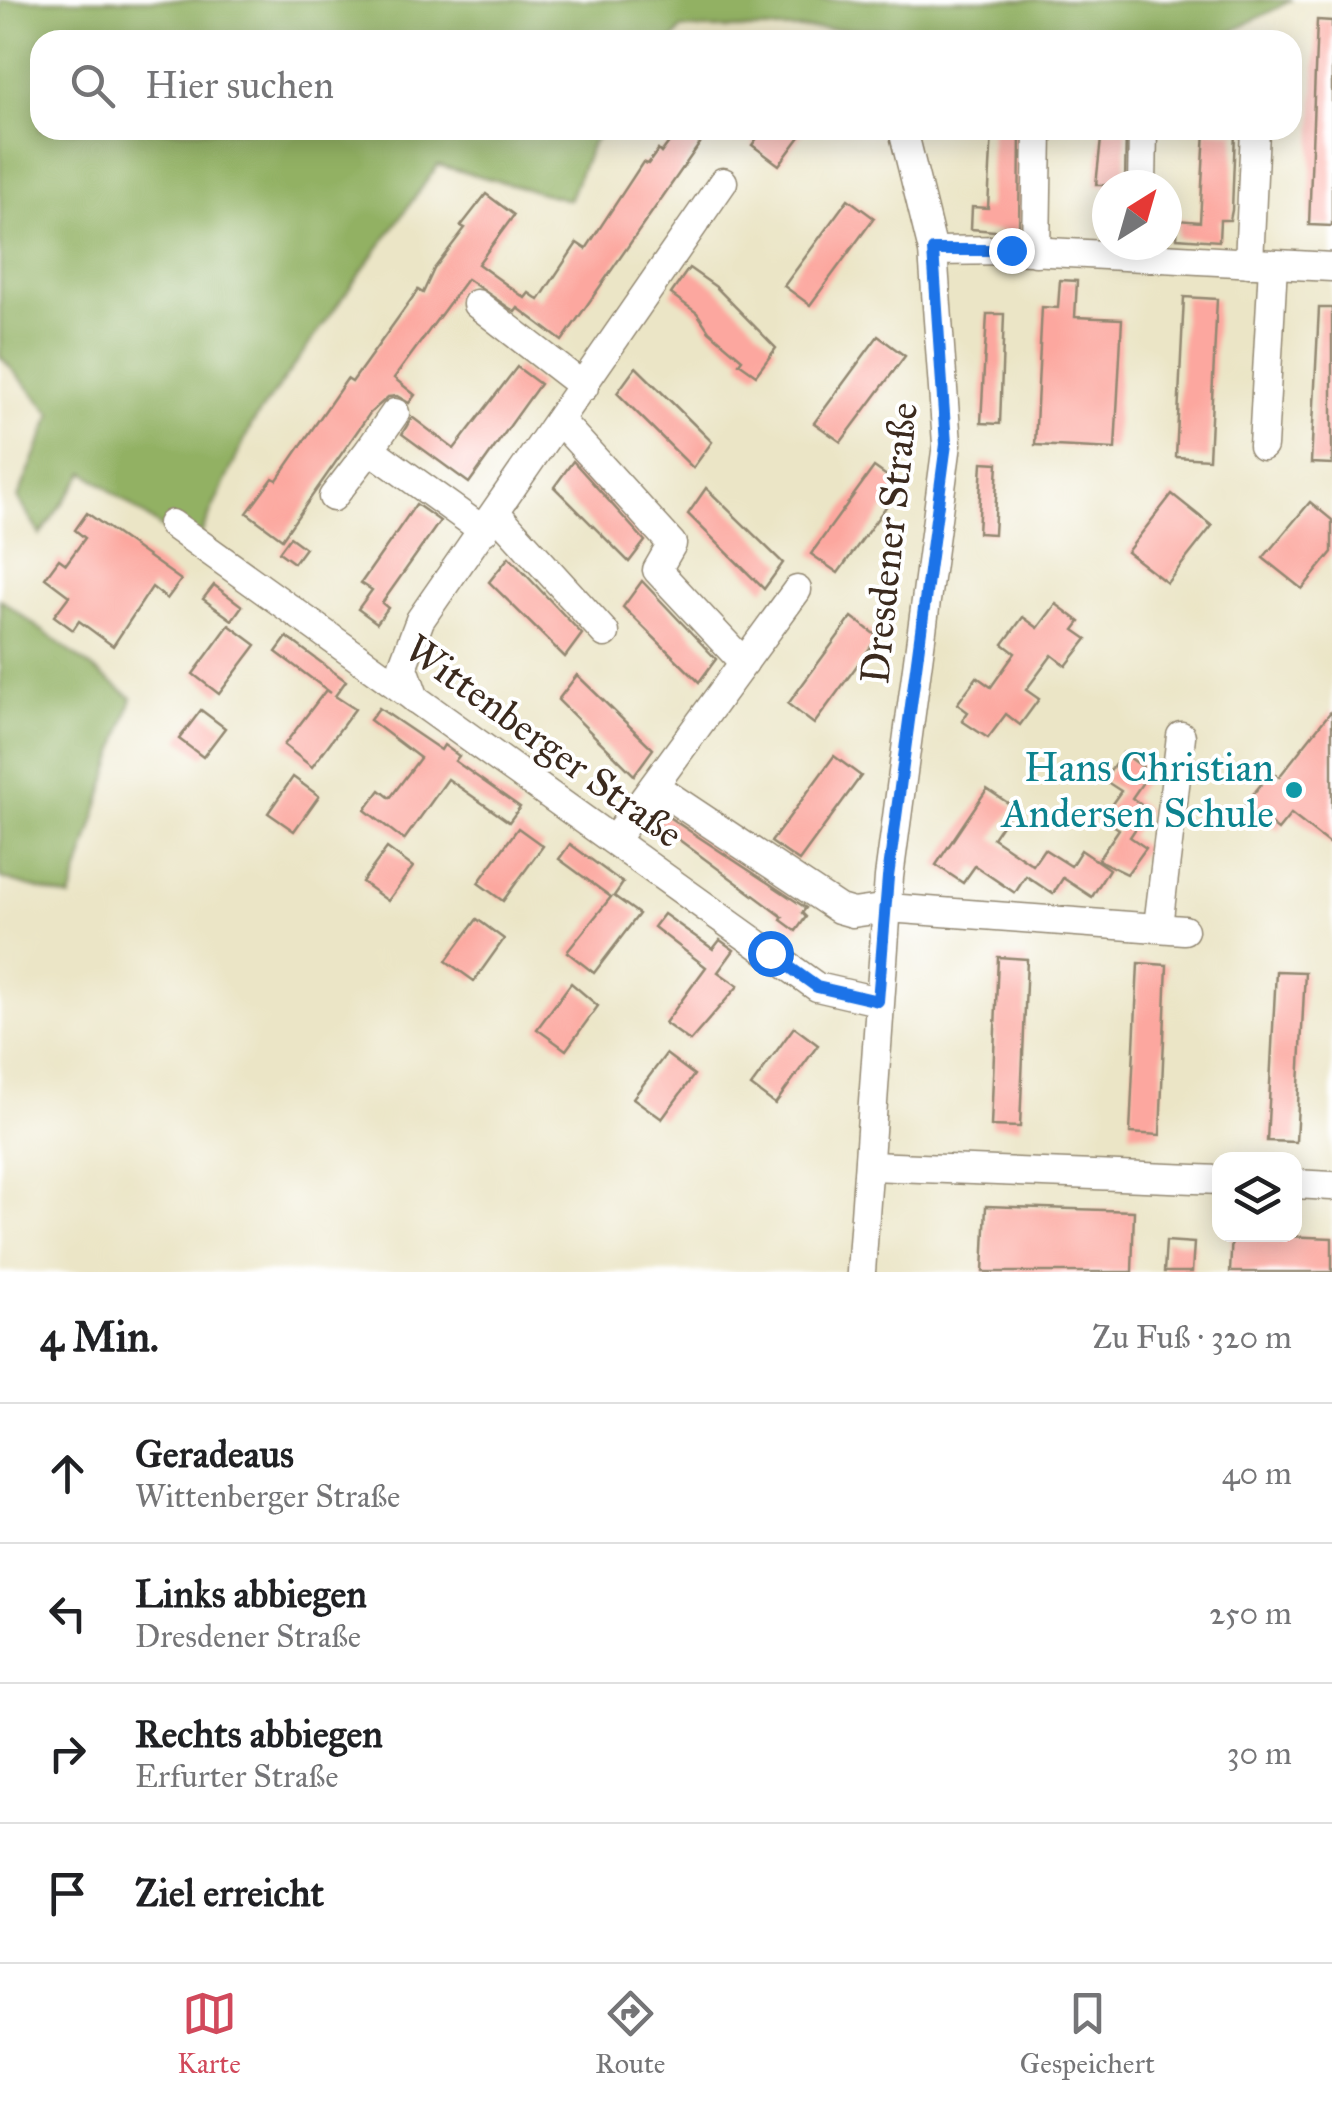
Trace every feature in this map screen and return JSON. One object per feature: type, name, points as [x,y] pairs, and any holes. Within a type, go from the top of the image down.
[{"type":"street","name":"Dresdener Straße","points":[[862,1272],[878,1001],[946,444],[933,250],[906,140]]},
{"type":"street","points":[[1036,252],[1038,140]]},
{"type":"street","points":[[1142,170],[1143,140]]},
{"type":"street","points":[[1255,140],[1263,446]]},
{"type":"street","points":[[415,698],[403,665],[408,644],[723,182]]},
{"type":"street","points":[[933,250],[1092,251]]},
{"type":"street","points":[[1182,255],[1332,268]]},
{"type":"street","points":[[477,304],[584,387]]},
{"type":"street","points":[[333,497],[395,413]]},
{"type":"street","points":[[560,421],[672,544],[657,570],[744,663]]},
{"type":"street","points":[[370,449],[490,522],[605,632]]},
{"type":"street","name":"Wittenberger Straße","points":[[172,524],[817,987],[878,1001]]},
{"type":"street","points":[[614,840],[797,590]]},
{"type":"street","points":[[654,786],[839,909],[852,913],[888,908],[1171,928],[1180,736]]},
{"type":"street","points":[[870,1166],[1212,1180]]},
{"type":"street","points":[[1302,1184],[1332,1186]]},
{"type":"green space","points":[[0,0],[1292,0],[1235,30],[30,30],[30,140],[595,140],[569,200],[438,165],[252,424],[193,551],[85,472],[40,535],[18,498],[52,414],[0,356]]},
{"type":"green space","points":[[0,599],[132,698],[70,898],[0,878]]},
{"type":"building","points":[[1317,20],[1332,21],[1332,226],[1309,225]]},
{"type":"building","points":[[671,140],[702,140],[562,341],[518,308],[515,312],[467,279],[394,378],[415,395],[409,403],[397,396],[388,397],[370,413],[282,539],[247,513],[273,478],[277,480],[347,379],[352,382],[418,290],[423,293],[434,269],[465,228],[461,226],[486,194],[514,215],[478,264],[525,298],[529,293],[539,300],[577,243],[586,249],[643,162],[648,164],[658,150],[661,153]]},
{"type":"building","points":[[756,140],[798,140],[779,165],[752,145]]},
{"type":"building","points":[[991,140],[1020,140],[1019,233],[971,229],[972,207],[988,208]]},
{"type":"building","points":[[1101,140],[1126,140],[1125,170],[1098,170]]},
{"type":"building","points":[[1204,140],[1235,140],[1232,210],[1230,220],[1220,220],[1219,241],[1182,238],[1182,220],[1200,222]]},
{"type":"building","points":[[848,199],[874,218],[810,305],[784,286]]},
{"type":"building","points":[[689,268],[716,287],[776,348],[756,375],[739,363],[742,359],[709,331],[697,313],[671,294]]},
{"type":"building","points":[[1060,280],[1077,281],[1075,317],[1122,319],[1115,449],[1035,445],[1042,307],[1058,308]]},
{"type":"building","points":[[1184,297],[1217,299],[1209,459],[1176,457]]},
{"type":"building","points":[[1319,308],[1332,308],[1332,464],[1311,463]]},
{"type":"building","points":[[987,314],[1004,314],[1000,424],[981,423]]},
{"type":"building","points":[[878,336],[905,356],[841,442],[814,423]]},
{"type":"building","points":[[517,367],[540,384],[469,483],[402,434],[412,417],[454,449]]},
{"type":"building","points":[[636,367],[712,442],[693,468],[617,393]]},
{"type":"building","points":[[573,461],[645,541],[629,562],[554,487]]},
{"type":"building","points":[[982,462],[998,463],[994,534],[978,533]]},
{"type":"building","points":[[874,467],[901,486],[838,573],[811,554]]},
{"type":"building","points":[[706,488],[783,563],[764,589],[688,514]]},
{"type":"building","points":[[1172,494],[1212,526],[1167,583],[1127,552]]},
{"type":"building","points":[[1310,502],[1332,520],[1332,552],[1302,589],[1263,558]]},
{"type":"building","points":[[416,504],[440,521],[382,603],[388,608],[377,623],[358,609],[372,590],[361,583]]},
{"type":"building","points":[[87,513],[181,580],[167,599],[152,587],[113,646],[79,621],[73,630],[54,616],[69,596],[45,578],[59,559],[66,564],[85,538],[75,530]]},
{"type":"building","points":[[290,537],[305,548],[294,563],[279,552]]},
{"type":"building","points":[[509,557],[582,634],[565,657],[489,582]]},
{"type":"building","points":[[642,581],[716,659],[699,682],[623,607]]},
{"type":"building","points":[[214,585],[242,606],[232,620],[203,599]]},
{"type":"building","points":[[1056,604],[1080,622],[1074,630],[1087,639],[1066,666],[1052,655],[1026,690],[1039,699],[1020,725],[1006,714],[988,738],[962,721],[968,712],[957,704],[977,677],[991,687],[1015,653],[1003,644],[1023,617],[1038,628]]},
{"type":"building","points":[[852,617],[878,637],[814,724],[788,704]]},
{"type":"building","points":[[229,625],[256,645],[219,694],[193,674]]},
{"type":"building","points":[[287,637],[346,681],[335,696],[355,709],[312,767],[284,745],[326,690],[331,693],[276,652]]},
{"type":"building","points":[[577,675],[653,749],[634,775],[558,700]]},
{"type":"building","points":[[379,708],[441,750],[444,745],[459,756],[455,761],[520,807],[509,822],[448,779],[404,840],[365,810],[380,790],[390,798],[420,758],[370,720]]},
{"type":"building","points":[[201,710],[225,728],[203,757],[179,739]]},
{"type":"building","name":"Hans Christian Andersen Schule","points":[[1332,710],[1332,846],[1291,814],[1278,830],[1245,804],[1272,771],[1279,777]]},
{"type":"building","points":[[1123,753],[1150,772],[1132,798],[1148,810],[1130,837],[1146,848],[1127,874],[1098,860],[1119,829],[1102,818],[1121,791],[1104,780]]},
{"type":"building","points":[[834,756],[861,776],[799,861],[771,842]]},
{"type":"building","points":[[293,777],[319,796],[294,831],[268,813]]},
{"type":"building","points":[[987,789],[1014,807],[993,838],[1033,865],[1044,849],[1071,866],[1081,850],[1109,869],[1092,897],[1063,878],[1053,894],[1026,876],[1015,893],[975,866],[963,883],[936,865]]},
{"type":"building","points":[[658,810],[806,908],[802,913],[806,917],[796,931],[781,920],[783,917],[651,819]]},
{"type":"building","points":[[518,828],[543,846],[503,901],[478,883]]},
{"type":"building","points":[[570,844],[623,883],[614,896],[639,914],[594,973],[567,952],[611,897],[559,859]]},
{"type":"building","points":[[387,848],[413,867],[388,901],[362,882]]},
{"type":"building","points":[[664,914],[713,949],[720,940],[734,950],[718,972],[738,986],[690,1041],[665,1023],[706,967],[654,927]]},
{"type":"building","points":[[477,919],[504,939],[474,981],[446,961]]},
{"type":"building","points":[[998,957],[1027,959],[1020,1127],[991,1126]]},
{"type":"building","points":[[1138,963],[1167,965],[1160,1135],[1130,1133]]},
{"type":"building","points":[[1276,971],[1305,972],[1296,1142],[1267,1141]]},
{"type":"building","points":[[571,983],[598,1006],[566,1050],[537,1029]]},
{"type":"building","points":[[794,1027],[818,1045],[775,1104],[751,1086]]},
{"type":"building","points":[[666,1054],[694,1075],[662,1119],[633,1098]]},
{"type":"building","points":[[986,1206],[1134,1211],[1132,1272],[983,1272]]},
{"type":"building","points":[[1332,1238],[1332,1272],[1230,1272],[1232,1242]]},
{"type":"building","points":[[1166,1241],[1194,1243],[1192,1272],[1164,1272]]},
{"type":"place","name":"Hans Christian Andersen Schule","points":[[1294,790]]},
{"type":"route","points":[[770,953],[817,987],[878,1001],[888,877],[946,444],[945,384],[933,250],[1011,250]]}]
